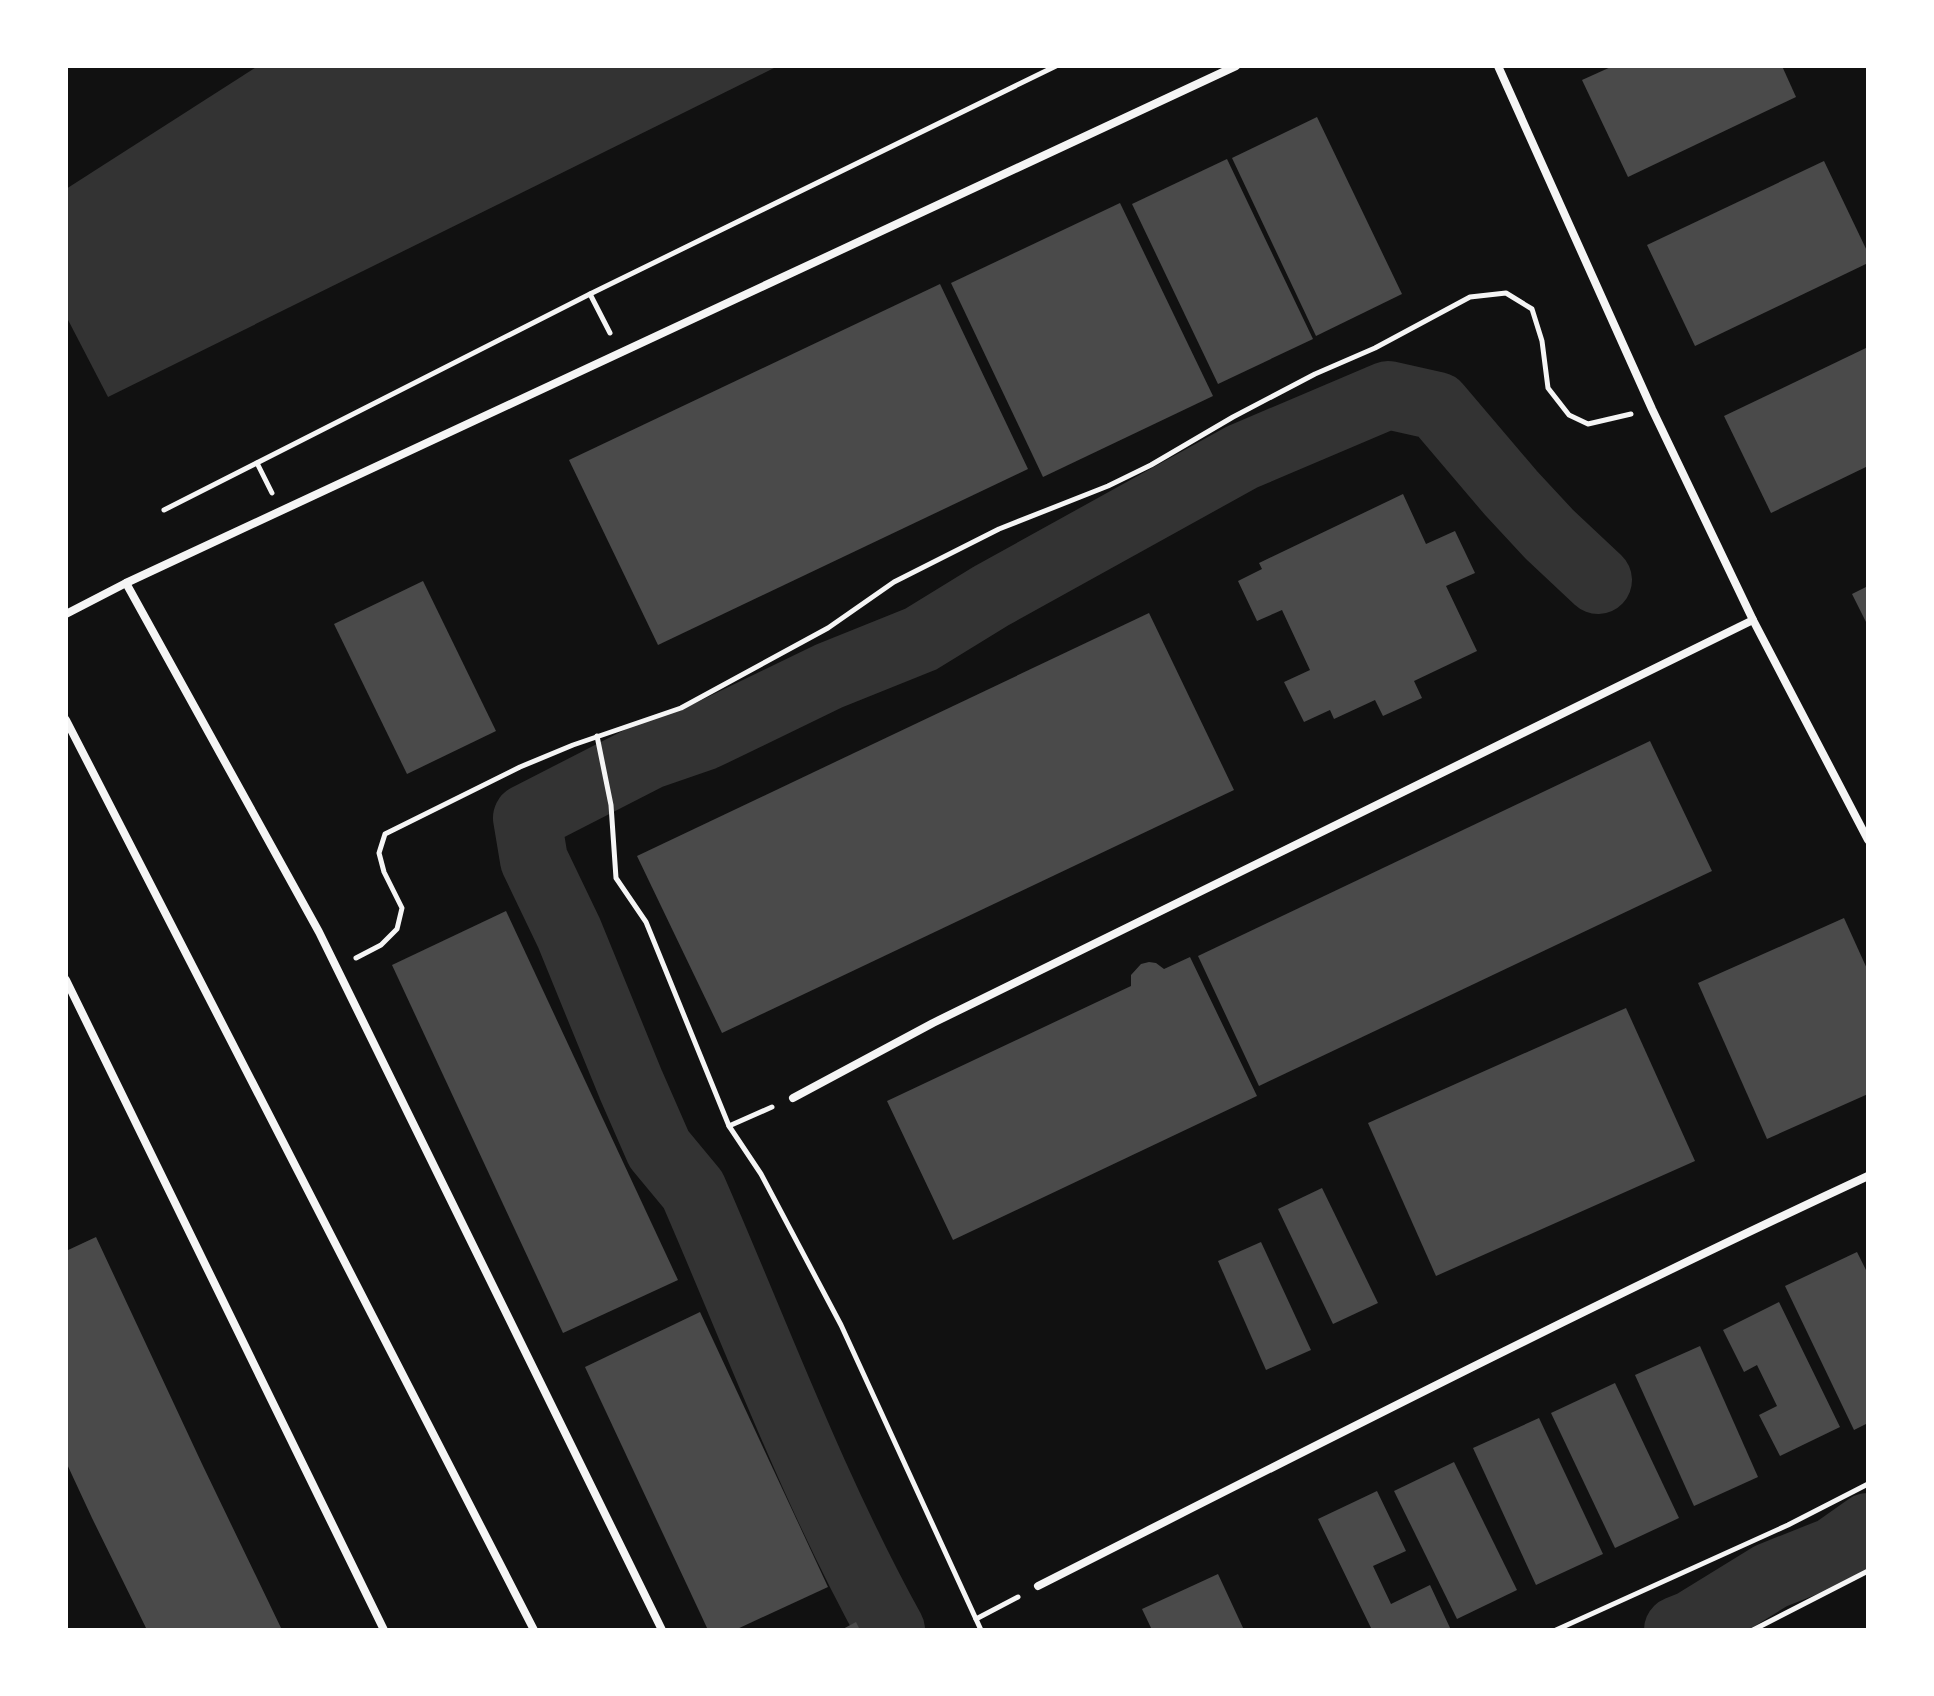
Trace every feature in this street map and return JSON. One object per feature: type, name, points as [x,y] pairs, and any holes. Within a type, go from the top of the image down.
[{"type":"street","points":[[66,614],[126,583],[1236,66]]},
{"type":"street","points":[[1498,66],[1652,409],[1753,620],[1868,840]]},
{"type":"street","points":[[126,583],[312,918],[662,1630]]},
{"type":"street","points":[[793,1098],[933,1023],[1753,620]]},
{"type":"street","points":[[66,720],[534,1630]]},
{"type":"street","points":[[66,980],[384,1630]]},
{"type":"street","points":[[1038,1586],[1379,1414],[1868,1176]]},
{"type":"path","points":[[164,510],[590,294],[1056,66]]},
{"type":"path","points":[[336,968],[381,945],[397,929],[402,908],[384,872],[379,853],[385,834],[520,767],[597,736],[681,708],[828,628],[894,582],[999,529],[1108,486],[1151,465],[1233,417],[1315,374],[1375,348],[1470,297],[1506,293],[1532,309],[1542,341],[1548,388],[1569,415],[1588,424],[1652,409]]},
{"type":"path","points":[[590,294],[620,353]]},
{"type":"path","points":[[597,736],[611,805],[616,878],[646,922],[729,1126],[761,1174],[841,1325],[981,1630]]},
{"type":"path","points":[[729,1126],[793,1098]]},
{"type":"path","points":[[1556,1630],[1788,1525],[1868,1484]]},
{"type":"path","points":[[1753,1630],[1868,1571]]},
{"type":"path","points":[[976,1619],[1038,1586]]},
{"type":"shaded area","points":[[258,66],[778,66],[108,397],[66,316],[66,189]]},
{"type":"building","points":[[1613,66],[1782,66],[1796,97],[1628,177],[1582,80]]},
{"type":"building","points":[[1317,117],[1402,294],[1316,336],[1232,158]]},
{"type":"building","points":[[1227,159],[1313,339],[1218,384],[1132,204]]},
{"type":"building","points":[[1824,161],[1868,253],[1868,263],[1695,346],[1647,245]]},
{"type":"building","points":[[1120,203],[1213,396],[1043,477],[951,283]]},
{"type":"building","points":[[940,284],[1028,469],[658,645],[569,460]]},
{"type":"building","points":[[1868,347],[1868,466],[1771,513],[1724,416]]},
{"type":"building","points":[[1403,494],[1426,544],[1455,531],[1475,573],[1446,586],[1477,651],[1414,681],[1422,698],[1383,716],[1375,700],[1334,719],[1330,710],[1304,722],[1284,682],[1310,670],[1282,610],[1257,621],[1238,581],[1262,569],[1259,563]]},
{"type":"building","points":[[423,581],[496,731],[407,774],[334,624]]},
{"type":"building","points":[[1868,586],[1868,626],[1852,594]]},
{"type":"building","points":[[1149,613],[1234,790],[722,1033],[637,856]]},
{"type":"building","points":[[1650,741],[1712,871],[1259,1086],[1198,956]]},
{"type":"building","points":[[506,911],[678,1280],[563,1333],[392,965]]},
{"type":"building","points":[[1844,918],[1868,971],[1868,1094],[1767,1139],[1698,983]]},
{"type":"building","points":[[1190,957],[1257,1096],[953,1240],[887,1101],[1131,986],[1131,975],[1141,964],[1156,963],[1164,969]]},
{"type":"building","points":[[1626,1008],[1695,1161],[1436,1276],[1368,1123]]},
{"type":"building","points":[[1322,1188],[1378,1303],[1333,1324],[1278,1209]]},
{"type":"building","points":[[96,1237],[282,1630],[147,1630],[92,1518],[66,1462],[66,1251]]},
{"type":"building","points":[[1261,1242],[1311,1350],[1266,1370],[1218,1261]]},
{"type":"building","points":[[1857,1252],[1868,1274],[1868,1423],[1854,1430],[1785,1286]]},
{"type":"building","points":[[1779,1302],[1840,1427],[1780,1456],[1759,1415],[1777,1406],[1757,1365],[1744,1372],[1723,1330]]},
{"type":"building","points":[[700,1312],[828,1587],[735,1630],[708,1630],[585,1367]]},
{"type":"building","points":[[1700,1346],[1758,1477],[1694,1506],[1635,1375]]},
{"type":"building","points":[[1615,1383],[1679,1518],[1615,1548],[1551,1413]]},
{"type":"building","points":[[1539,1418],[1603,1554],[1536,1585],[1473,1448]]},
{"type":"building","points":[[1454,1462],[1517,1590],[1457,1619],[1394,1491]]},
{"type":"building","points":[[1377,1491],[1406,1551],[1373,1566],[1391,1604],[1430,1585],[1451,1630],[1372,1630],[1318,1519]]},
{"type":"building","points":[[1218,1574],[1244,1630],[1152,1630],[1142,1609]]},
{"type":"building","points":[[856,1622],[860,1630],[841,1630]]},
{"type":"waterway","points":[[891,1630],[811,1468],[693,1190],[659,1149],[569,933],[534,860],[527,818],[650,755],[705,736],[829,676],[921,639],[991,596],[1242,457],[1388,395],[1437,406],[1511,493],[1598,580]]},
{"type":"waterway","points":[[1678,1630],[1771,1576],[1834,1551],[1868,1527]]}]
